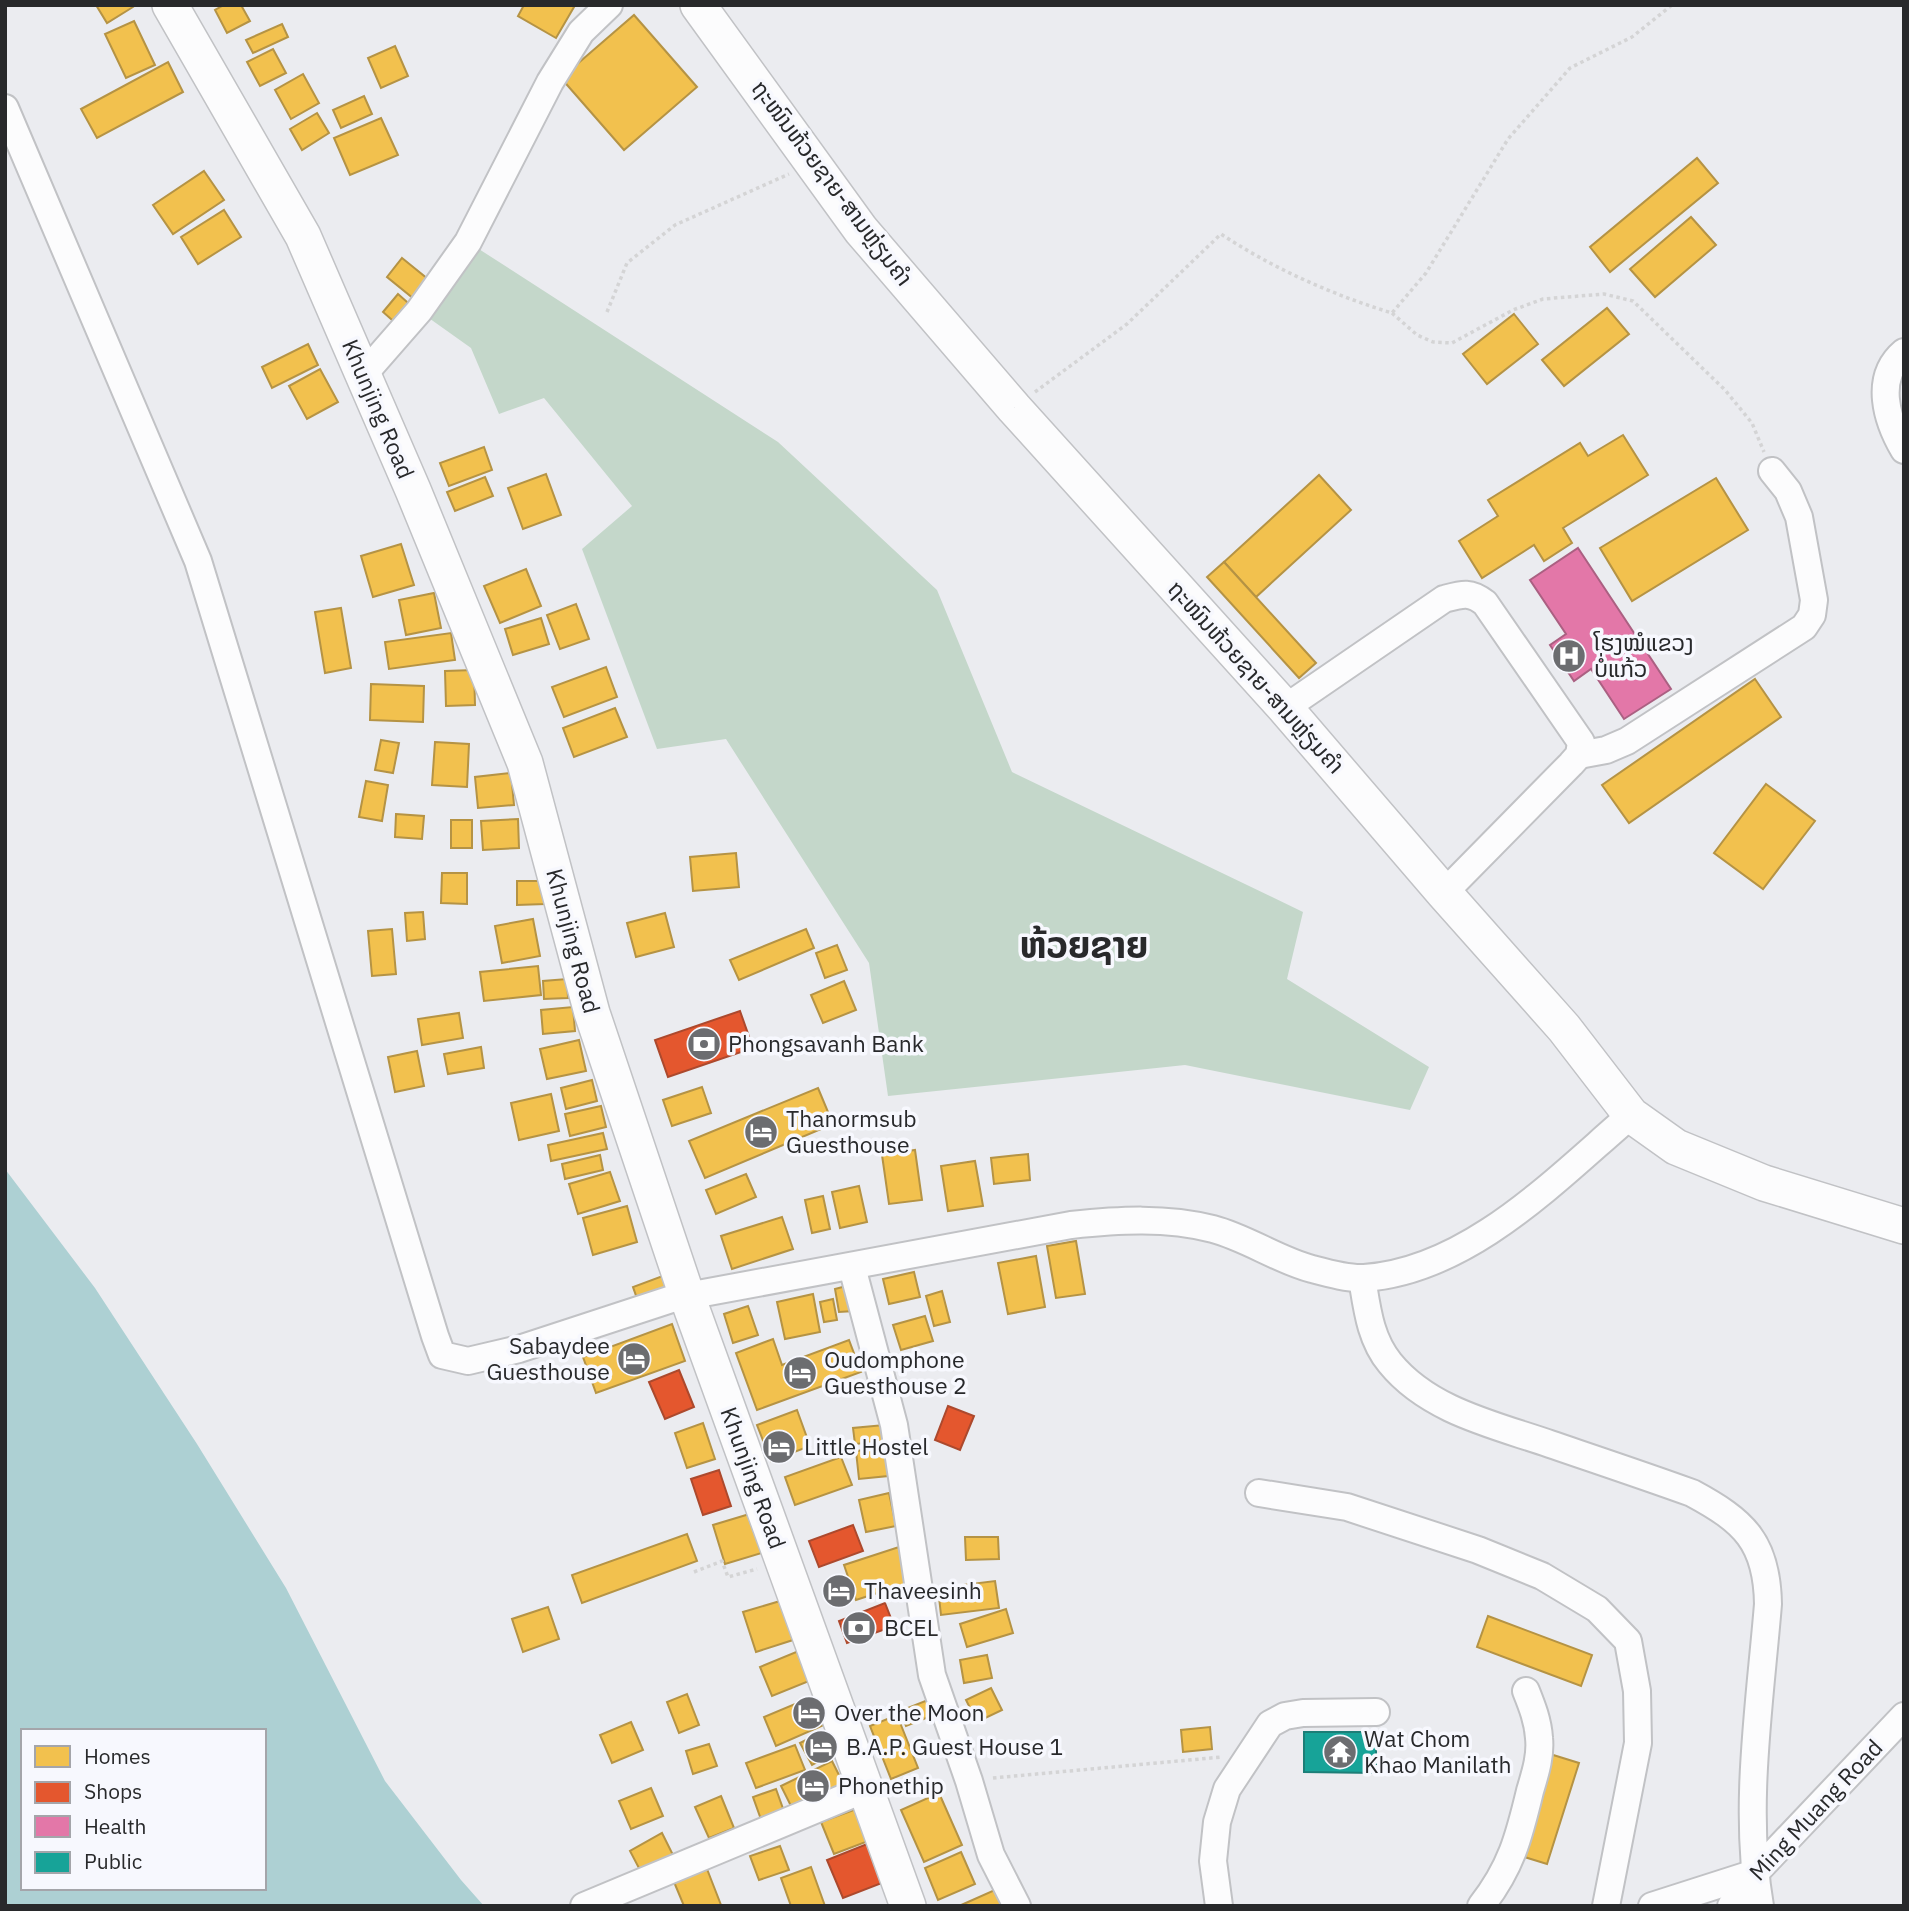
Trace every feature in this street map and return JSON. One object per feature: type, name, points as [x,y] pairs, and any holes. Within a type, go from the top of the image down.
[{"type":"main road","name":"Khunjing Road","points":[[170,5],[303,236],[364,373],[524,762],[592,1013],[687,1295],[908,1906]]},
{"type":"main road","name":"ຖະໜົນຫ້ວຍຊາຍ-ສາມຫຼ່ຽມຄຳ","points":[[698,5],[861,230],[1014,408],[1285,708],[1564,1028],[1631,1115],[1676,1147],[1763,1183],[1904,1225]]},
{"type":"street","points":[[364,373],[419,311],[468,242],[550,82],[581,32],[609,5]]},
{"type":"street","points":[[5,108],[198,561],[443,1355],[468,1361],[519,1349],[687,1295],[1071,1225],[1123,1220],[1166,1220],[1215,1230],[1310,1268],[1362,1278],[1399,1273],[1441,1258],[1506,1222],[1631,1115]]},
{"type":"street","points":[[1904,352],[1896,359],[1887,379],[1885,403],[1891,428],[1904,450]]},
{"type":"street","points":[[1444,893],[1579,755],[1606,750],[1627,741],[1804,627],[1812,615],[1814,600],[1799,517],[1788,491],[1772,471]]},
{"type":"street","points":[[1285,708],[1444,599],[1460,594],[1475,595],[1485,603],[1576,732],[1581,742],[1579,755]]},
{"type":"street","points":[[852,1267],[894,1425],[932,1675],[969,1781],[991,1855],[1017,1906]]},
{"type":"street","points":[[1362,1278],[1369,1323],[1378,1346],[1390,1364],[1415,1388],[1454,1411],[1692,1493],[1725,1510],[1747,1531],[1760,1552],[1767,1576],[1768,1604],[1754,1792],[1755,1873],[1760,1906]]},
{"type":"street","points":[[1259,1493],[1347,1507],[1478,1550],[1542,1576],[1597,1609],[1628,1641],[1637,1691],[1639,1743],[1606,1906]]},
{"type":"street","points":[[1481,1906],[1496,1887],[1516,1848],[1540,1754],[1535,1712],[1526,1691]]},
{"type":"street","points":[[1219,1906],[1213,1861],[1217,1822],[1227,1789],[1270,1724],[1285,1716],[1303,1713],[1376,1712]]},
{"type":"street","name":"Ming Muang Road","points":[[1731,1906],[1755,1873],[1904,1716]]},
{"type":"street","points":[[584,1906],[865,1789]]},
{"type":"street","points":[[1651,1906],[1755,1873]]},
{"type":"path","points":[[1392,313],[1426,273],[1508,139],[1570,68],[1632,37],[1672,5]]},
{"type":"path","points":[[607,312],[627,263],[675,225],[813,163]]},
{"type":"path","points":[[1014,408],[1127,324],[1221,234],[1255,256],[1363,304],[1392,313],[1417,335],[1433,342],[1452,343],[1513,310],[1543,299],[1604,294],[1633,301],[1725,390],[1752,423],[1772,471]]},
{"type":"path","points":[[694,1572],[722,1561],[728,1577],[783,1561]]},
{"type":"path","points":[[865,1789],[1249,1755]]},
{"type":"green space","points":[[468,242],[778,442],[937,590],[1012,772],[1303,912],[1287,979],[1429,1067],[1410,1110],[1185,1065],[888,1096],[869,963],[726,739],[657,749],[582,549],[632,506],[544,398],[499,414],[471,348],[419,311]]},
{"type":"water","points":[[5,1169],[95,1288],[197,1444],[286,1588],[385,1781],[484,1906],[5,1906]]},
{"type":"building: Homes","points":[[96,5],[132,5],[133,7],[107,23]]},
{"type":"building: Homes","points":[[224,5],[241,5],[250,21],[227,33],[215,10]]},
{"type":"building: Homes","points":[[524,5],[574,7],[556,38],[518,16]]},
{"type":"building: Homes","points":[[634,15],[697,87],[624,150],[561,78]]},
{"type":"building: Homes","points":[[134,21],[155,65],[126,78],[105,34]]},
{"type":"building: Homes","points":[[282,24],[288,37],[253,53],[246,40]]},
{"type":"building: Homes","points":[[395,46],[408,76],[381,88],[368,58]]},
{"type":"building: Homes","points":[[273,49],[286,73],[260,86],[247,62]]},
{"type":"building: Homes","points":[[168,62],[183,92],[97,138],[81,109]]},
{"type":"building: Homes","points":[[303,74],[319,103],[291,119],[275,90]]},
{"type":"building: Homes","points":[[364,96],[372,114],[341,128],[333,110]]},
{"type":"building: Homes","points":[[317,113],[329,133],[302,150],[290,129]]},
{"type":"building: Homes","points":[[381,118],[398,155],[350,175],[334,138]]},
{"type":"building: Homes","points":[[1697,158],[1718,183],[1610,272],[1590,247]]},
{"type":"building: Homes","points":[[204,171],[224,200],[173,234],[153,205]]},
{"type":"building: Homes","points":[[224,210],[241,237],[198,264],[181,237]]},
{"type":"building: Homes","points":[[1691,217],[1716,245],[1655,297],[1630,269]]},
{"type":"building: Homes","points":[[402,258],[434,284],[419,303],[387,277]]},
{"type":"building: Homes","points":[[398,294],[415,309],[400,327],[383,312]]},
{"type":"building: Homes","points":[[1607,308],[1629,334],[1564,386],[1542,360]]},
{"type":"building: Homes","points":[[1514,314],[1538,344],[1487,384],[1463,354]]},
{"type":"building: Homes","points":[[308,344],[318,365],[272,388],[262,367]]},
{"type":"building: Homes","points":[[320,369],[338,402],[307,419],[289,386]]},
{"type":"building: Homes","points":[[1623,435],[1648,475],[1563,528],[1572,543],[1544,561],[1534,545],[1482,578],[1459,541],[1498,516],[1488,500],[1580,443],[1588,456]]},
{"type":"building: Homes","points":[[484,447],[492,470],[449,486],[440,463]]},
{"type":"building: Homes","points":[[546,474],[561,515],[523,529],[508,488]]},
{"type":"building: Homes","points":[[1319,475],[1351,510],[1256,597],[1224,562]]},
{"type":"building: Homes","points":[[485,477],[493,496],[455,511],[447,492]]},
{"type":"building: Homes","points":[[1716,478],[1748,530],[1632,601],[1600,548]]},
{"type":"building: Homes","points":[[401,544],[414,585],[373,597],[361,556]]},
{"type":"building: Homes","points":[[1224,562],[1316,663],[1299,678],[1207,577]]},
{"type":"building: Homes","points":[[526,569],[541,606],[500,623],[484,586]]},
{"type":"building: Homes","points":[[434,593],[441,628],[406,635],[399,600]]},
{"type":"building: Homes","points":[[576,604],[589,639],[560,649],[547,615]]},
{"type":"building: Homes","points":[[341,608],[351,668],[325,673],[315,612]]},
{"type":"building: Homes","points":[[541,618],[549,644],[513,655],[505,629]]},
{"type":"building: Homes","points":[[451,633],[455,660],[389,669],[385,642]]},
{"type":"building: Homes","points":[[606,667],[617,697],[564,717],[552,687]]},
{"type":"building: Homes","points":[[474,670],[475,705],[446,706],[445,671]]},
{"type":"building: Homes","points":[[1755,679],[1781,717],[1629,823],[1602,785]]},
{"type":"building: Homes","points":[[371,684],[424,686],[423,722],[370,720]]},
{"type":"building: Homes","points":[[615,708],[627,737],[574,757],[563,728]]},
{"type":"building: Homes","points":[[381,740],[399,743],[393,773],[375,770]]},
{"type":"building: Homes","points":[[435,742],[469,744],[467,787],[432,785]]},
{"type":"building: Homes","points":[[511,773],[514,805],[478,808],[475,777]]},
{"type":"building: Homes","points":[[366,781],[388,785],[382,821],[359,817]]},
{"type":"building: Homes","points":[[1766,784],[1815,821],[1763,889],[1714,853]]},
{"type":"building: Homes","points":[[396,814],[424,816],[422,839],[395,837]]},
{"type":"building: Homes","points":[[518,819],[519,848],[483,850],[481,821]]},
{"type":"building: Homes","points":[[451,820],[472,820],[472,848],[451,848]]},
{"type":"building: Homes","points":[[736,853],[739,887],[693,891],[690,857]]},
{"type":"building: Homes","points":[[442,873],[467,873],[467,904],[441,903]]},
{"type":"building: Homes","points":[[517,881],[544,881],[545,904],[517,905]]},
{"type":"building: Homes","points":[[423,912],[425,939],[407,941],[405,913]]},
{"type":"building: Homes","points":[[665,913],[674,947],[636,957],[627,923]]},
{"type":"building: Homes","points":[[533,919],[540,956],[502,963],[495,926]]},
{"type":"building: Homes","points":[[392,929],[396,974],[372,976],[368,931]]},
{"type":"building: Homes","points":[[806,929],[814,948],[739,980],[730,960]]},
{"type":"building: Homes","points":[[837,945],[847,970],[825,978],[816,953]]},
{"type":"building: Homes","points":[[538,966],[541,995],[484,1001],[480,972]]},
{"type":"building: Homes","points":[[567,979],[568,998],[544,999],[543,981]]},
{"type":"building: Homes","points":[[844,981],[856,1010],[823,1023],[811,995]]},
{"type":"building: Homes","points":[[573,1007],[575,1031],[543,1034],[541,1010]]},
{"type":"building: Homes","points":[[459,1013],[463,1038],[422,1045],[418,1019]]},
{"type":"building: Homes","points":[[579,1040],[586,1071],[547,1079],[540,1049]]},
{"type":"building: Homes","points":[[481,1047],[484,1068],[448,1074],[444,1054]]},
{"type":"building: Homes","points":[[417,1051],[424,1086],[395,1092],[388,1057]]},
{"type":"building: Homes","points":[[592,1080],[597,1101],[566,1109],[561,1088]]},
{"type":"building: Homes","points":[[702,1087],[711,1113],[672,1126],[663,1100]]},
{"type":"building: Homes","name":"Thanormsub Guesthouse","points":[[818,1088],[833,1124],[705,1178],[689,1141]]},
{"type":"building: Homes","points":[[551,1094],[559,1131],[519,1140],[511,1103]]},
{"type":"building: Homes","points":[[601,1106],[606,1127],[570,1136],[565,1114]]},
{"type":"building: Homes","points":[[603,1133],[607,1149],[551,1161],[548,1145]]},
{"type":"building: Homes","points":[[915,1150],[922,1200],[889,1204],[882,1155]]},
{"type":"building: Homes","points":[[1028,1154],[1030,1180],[994,1184],[991,1158]]},
{"type":"building: Homes","points":[[600,1155],[603,1170],[565,1179],[562,1164]]},
{"type":"building: Homes","points":[[975,1161],[983,1206],[948,1211],[941,1166]]},
{"type":"building: Homes","points":[[610,1172],[620,1201],[578,1214],[569,1184]]},
{"type":"building: Homes","points":[[746,1174],[756,1197],[716,1214],[706,1190]]},
{"type":"building: Homes","points":[[859,1186],[867,1222],[840,1228],[832,1192]]},
{"type":"building: Homes","points":[[823,1196],[830,1229],[812,1233],[805,1200]]},
{"type":"building: Homes","points":[[627,1206],[637,1242],[593,1255],[583,1218]]},
{"type":"building: Homes","points":[[782,1217],[793,1249],[732,1269],[721,1236]]},
{"type":"building: Homes","points":[[1076,1241],[1085,1294],[1056,1298],[1047,1246]]},
{"type":"building: Homes","points":[[1036,1256],[1045,1307],[1008,1314],[998,1263]]},
{"type":"building: Homes","points":[[914,1272],[920,1297],[889,1304],[883,1279]]},
{"type":"building: Homes","points":[[668,1274],[675,1295],[640,1307],[633,1287]]},
{"type":"building: Homes","points":[[850,1285],[854,1311],[839,1312],[835,1289]]},
{"type":"building: Homes","points":[[942,1291],[950,1322],[934,1326],[926,1296]]},
{"type":"building: Homes","points":[[813,1294],[820,1332],[785,1339],[777,1302]]},
{"type":"building: Homes","points":[[833,1299],[837,1320],[824,1322],[820,1302]]},
{"type":"building: Homes","points":[[748,1306],[758,1335],[733,1343],[724,1314]]},
{"type":"building: Homes","points":[[925,1316],[933,1341],[901,1350],[893,1325]]},
{"type":"building: Homes","name":"Sabaydee Guesthouse","points":[[672,1324],[685,1361],[596,1393],[583,1357]]},
{"type":"building: Homes","name":"Oudomphone Guesthouse 2","points":[[773,1339],[782,1365],[849,1340],[861,1372],[757,1410],[736,1353]]},
{"type":"building: Homes","points":[[797,1410],[810,1446],[771,1461],[757,1425]]},
{"type":"building: Homes","points":[[703,1423],[715,1459],[687,1468],[675,1433]]},
{"type":"building: Homes","points":[[884,1425],[886,1441],[855,1444],[853,1428]]},
{"type":"building: Homes","points":[[885,1448],[888,1476],[859,1479],[856,1451]]},
{"type":"building: Homes","points":[[841,1457],[852,1485],[795,1505],[785,1477]]},
{"type":"building: Homes","points":[[889,1493],[896,1526],[866,1532],[859,1500]]},
{"type":"building: Homes","points":[[756,1512],[768,1551],[725,1564],[713,1525]]},
{"type":"building: Homes","points":[[687,1534],[697,1561],[582,1603],[572,1575]]},
{"type":"building: Homes","points":[[965,1537],[998,1537],[999,1559],[966,1560]]},
{"type":"building: Homes","points":[[902,1546],[914,1581],[856,1600],[844,1565]]},
{"type":"building: Homes","points":[[995,1581],[999,1608],[941,1615],[938,1588]]},
{"type":"building: Homes","points":[[780,1601],[793,1640],[756,1652],[743,1612]]},
{"type":"building: Homes","points":[[548,1607],[559,1639],[523,1652],[512,1619]]},
{"type":"building: Homes","points":[[1006,1609],[1013,1633],[967,1647],[960,1624]]},
{"type":"building: Homes","points":[[1488,1616],[1592,1655],[1581,1686],[1477,1647]]},
{"type":"building: Homes","points":[[801,1650],[814,1679],[772,1696],[760,1667]]},
{"type":"building: Homes","points":[[987,1655],[992,1678],[964,1683],[960,1660]]},
{"type":"building: Homes","points":[[991,1688],[1002,1710],[977,1722],[966,1700]]},
{"type":"building: Homes","points":[[687,1694],[699,1725],[679,1733],[667,1702]]},
{"type":"building: Homes","points":[[814,1696],[826,1724],[776,1746],[764,1717]]},
{"type":"building: Homes","points":[[938,1696],[944,1711],[906,1726],[900,1711]]},
{"type":"building: Homes","points":[[897,1715],[918,1768],[891,1779],[870,1726]]},
{"type":"building: Homes","points":[[631,1722],[643,1750],[612,1763],[600,1735]]},
{"type":"building: Homes","points":[[1210,1727],[1212,1749],[1183,1752],[1181,1730]]},
{"type":"building: Homes","points":[[828,1729],[840,1750],[812,1765],[800,1743]]},
{"type":"building: Homes","points":[[709,1744],[717,1766],[693,1774],[686,1751]]},
{"type":"building: Homes","points":[[795,1745],[805,1770],[756,1788],[746,1763]]},
{"type":"building: Homes","points":[[1550,1754],[1579,1763],[1547,1864],[1518,1855]]},
{"type":"building: Homes","name":"Phonethip","points":[[832,1761],[845,1787],[794,1812],[781,1786]]},
{"type":"building: Homes","points":[[651,1788],[663,1816],[631,1829],[619,1801]]},
{"type":"building: Homes","points":[[776,1789],[786,1817],[763,1825],[753,1797]]},
{"type":"building: Homes","points":[[939,1793],[962,1845],[924,1862],[901,1810]]},
{"type":"building: Homes","points":[[721,1796],[734,1828],[709,1838],[695,1807]]},
{"type":"building: Homes","points":[[859,1808],[871,1840],[834,1854],[821,1822]]},
{"type":"building: Homes","points":[[662,1833],[673,1855],[641,1872],[630,1851]]},
{"type":"building: Homes","points":[[780,1846],[789,1870],[759,1880],[750,1856]]},
{"type":"building: Homes","points":[[961,1852],[975,1884],[938,1900],[925,1868]]},
{"type":"building: Homes","points":[[811,1867],[825,1906],[791,1906],[781,1878]]},
{"type":"building: Homes","points":[[707,1869],[721,1905],[684,1906],[674,1882]]},
{"type":"building: Homes","points":[[997,1889],[1004,1906],[959,1906]]},
{"type":"building: Shops","name":"Phongsavanh Bank","points":[[740,1011],[753,1048],[668,1077],[655,1040]]},
{"type":"building: Shops","points":[[679,1370],[694,1407],[665,1419],[649,1382]]},
{"type":"building: Shops","points":[[948,1406],[974,1416],[960,1450],[935,1440]]},
{"type":"building: Shops","points":[[719,1470],[731,1506],[703,1515],[691,1479]]},
{"type":"building: Shops","points":[[853,1525],[863,1551],[819,1567],[809,1541]]},
{"type":"building: Shops","points":[[885,1603],[894,1626],[847,1643],[839,1621]]},
{"type":"building: Shops","points":[[872,1842],[887,1881],[843,1898],[827,1860]]},
{"type":"building: Health","points":[[1578,548],[1671,689],[1624,719],[1591,669],[1574,681],[1550,645],[1566,634],[1530,580]]},
{"type":"building: Public","name":"Wat Chom Khao Manilath","points":[[1304,1732],[1376,1732],[1376,1773],[1304,1772]]},
{"type":"place","name":"ໂຮງໝໍແຂວງ ບໍ່ແກ້ວ","points":[[1569,656]]},
{"type":"place","name":"Phongsavanh Bank","points":[[704,1044]]},
{"type":"place","name":"Thanormsub Guesthouse","points":[[761,1132]]},
{"type":"place","name":"Sabaydee Guesthouse","points":[[634,1359]]},
{"type":"place","name":"Oudomphone Guesthouse 2","points":[[800,1373]]},
{"type":"place","name":"Little Hostel","points":[[779,1447]]},
{"type":"place","name":"Thaveesinh","points":[[839,1591]]},
{"type":"place","name":"BCEL","points":[[859,1628]]},
{"type":"place","name":"Over the Moon","points":[[809,1713]]},
{"type":"place","name":"B.A.P. Guest House 1","points":[[821,1747]]},
{"type":"place","name":"Wat Chom Khao Manilath","points":[[1340,1752]]},
{"type":"place","name":"Phonethip","points":[[813,1786]]},
{"type":"district","name":"ຫ້ວຍຊາຍ","points":[[1084,945]]}]
